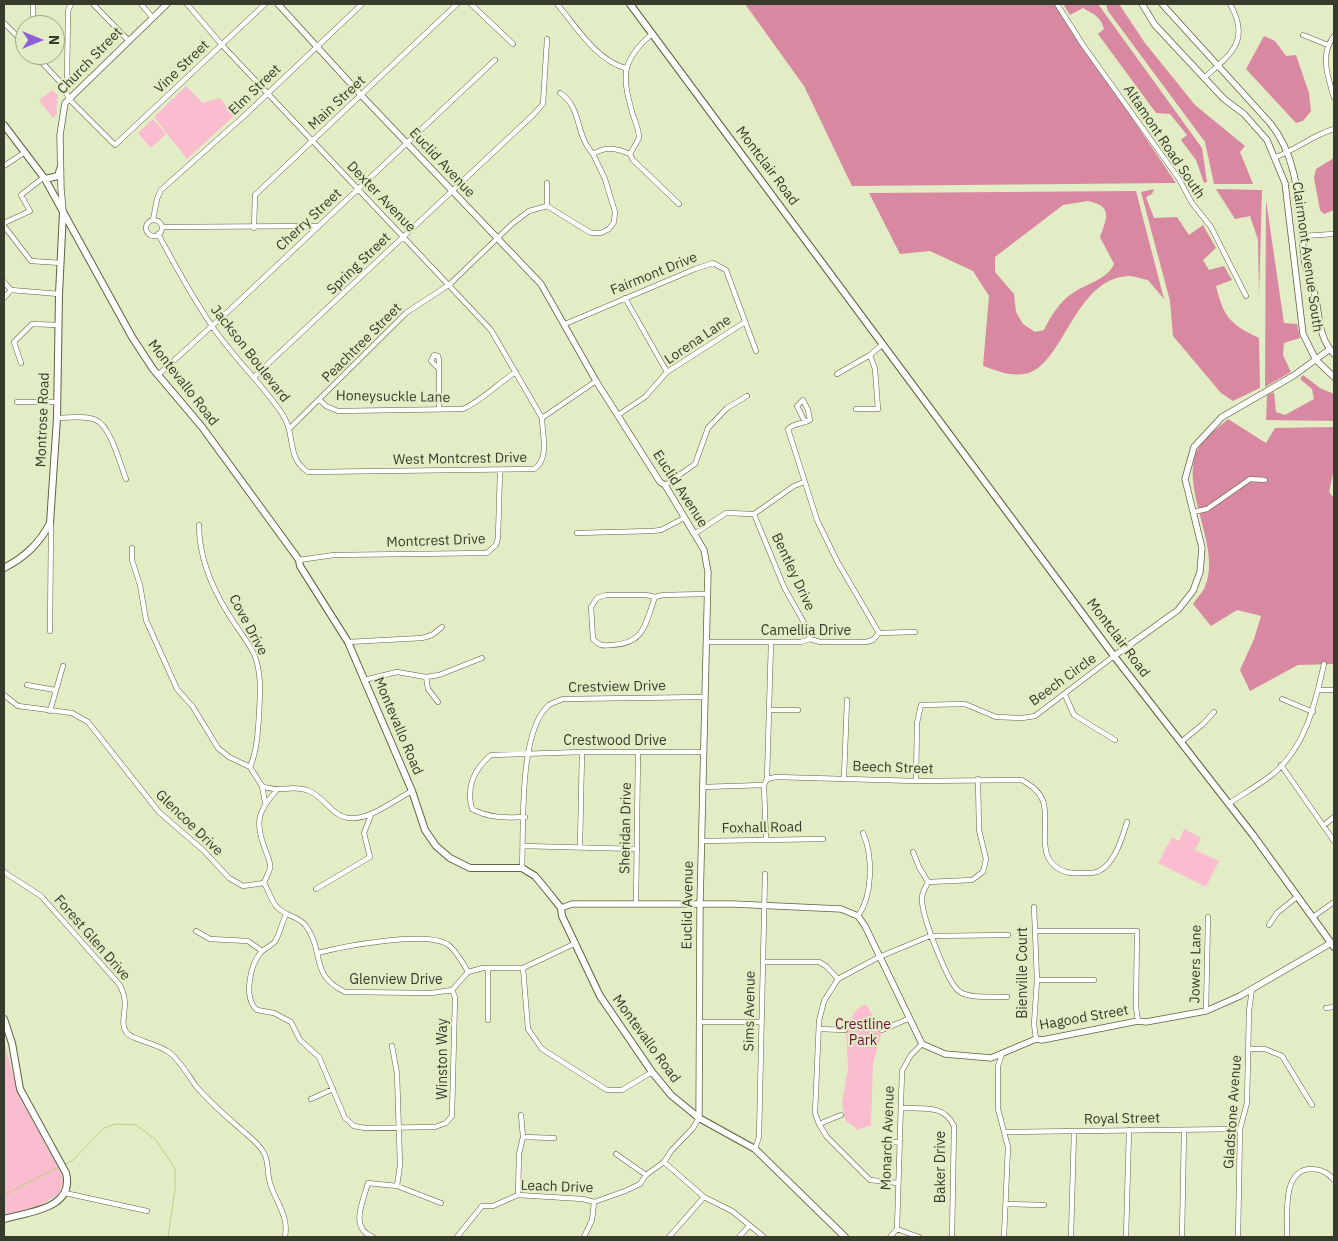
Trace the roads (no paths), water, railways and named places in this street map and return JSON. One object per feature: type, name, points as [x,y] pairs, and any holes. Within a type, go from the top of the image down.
[{"type":"main road","name":"Montclair Road","points":[[630,4],[1114,656],[1298,896],[1333,945]]},
{"type":"main road","name":"Montevallo Road","points":[[4,125],[44,178],[132,337],[168,388],[202,427],[299,560],[300,566],[348,642],[412,791],[425,830],[436,846],[450,858],[470,868],[522,868],[535,876],[561,908],[562,916],[600,996],[652,1072],[671,1095],[699,1118],[755,1149],[845,1237]]},
{"type":"main road","points":[[44,178],[58,176],[60,169]]},
{"type":"main road","name":"Montrose Road","points":[[47,535],[50,523],[57,418],[58,325],[63,210]]},
{"type":"main road","points":[[62,241],[70,237],[77,238]]},
{"type":"main road","points":[[4,568],[28,553],[47,535]]},
{"type":"main road","points":[[4,1019],[12,1043],[20,1089],[66,1174],[65,1193],[57,1202],[41,1210],[4,1219]]},
{"type":"street","points":[[64,85],[67,80],[68,11],[71,4]]},
{"type":"street","points":[[93,4],[128,40]]},
{"type":"street","points":[[140,4],[152,16]]},
{"type":"street","name":"Church Street","points":[[63,210],[60,169],[62,110],[69,99],[152,16],[167,4]]},
{"type":"street","name":"Dexter Avenue","points":[[187,4],[222,45],[492,330],[542,418]]},
{"type":"street","name":"Vine Street","points":[[69,99],[115,145],[265,4]]},
{"type":"street","name":"Euclid Avenue","points":[[278,4],[452,192],[541,284],[596,382],[660,482],[665,485],[707,560],[707,642],[700,905],[699,1118]]},
{"type":"street","name":"Elm Street","points":[[161,190],[362,4]]},
{"type":"street","name":"Main Street","points":[[254,228],[255,195],[457,4]]},
{"type":"street","points":[[471,4],[513,44]]},
{"type":"street","points":[[557,4],[602,56],[613,65],[625,68]]},
{"type":"street","name":"Altamont Road South","points":[[1057,4],[1083,45],[1179,179],[1192,203],[1211,227],[1246,296]]},
{"type":"street","name":"Clairmont Avenue South","points":[[1142,4],[1155,25],[1204,78],[1258,128],[1276,157],[1286,188],[1301,328],[1307,345],[1316,360],[1334,377]]},
{"type":"street","name":"Clairmont Avenue South","points":[[1162,4],[1273,127],[1286,153],[1297,182],[1306,268],[1316,298],[1321,330],[1332,351]]},
{"type":"street","points":[[1204,78],[1234,49],[1239,37],[1238,20],[1230,4]]},
{"type":"street","points":[[4,23],[15,33]]},
{"type":"street","points":[[630,154],[637,146],[639,132],[626,90],[625,68],[636,48],[652,34]]},
{"type":"street","points":[[1303,35],[1328,45]]},
{"type":"street","points":[[1334,36],[1328,45],[1326,68],[1334,98]]},
{"type":"street","name":"Spring Street","points":[[255,376],[543,104],[546,39]]},
{"type":"street","name":"Cherry Street","points":[[159,374],[495,60]]},
{"type":"street","points":[[45,65],[64,85],[69,99]]},
{"type":"street","points":[[547,183],[547,206],[591,232],[601,233],[609,229],[614,222],[615,212],[605,179],[593,154],[581,138],[574,109],[560,93]]},
{"type":"street","points":[[1276,157],[1302,146],[1318,134],[1334,129]]},
{"type":"street","points":[[593,154],[606,148],[616,148],[630,154],[633,160],[679,204]]},
{"type":"street","points":[[4,166],[25,152]]},
{"type":"street","points":[[44,178],[21,195],[30,211],[4,224],[31,261],[61,263]]},
{"type":"street","name":"Jackson Boulevard","points":[[161,190],[157,199],[153,220],[147,223],[147,231],[150,235],[158,234],[211,326],[255,376],[290,428],[292,452],[298,465]]},
{"type":"street","name":"Peachtree Street","points":[[290,428],[406,313],[449,285],[498,240],[512,224],[529,211],[547,206]]},
{"type":"street","points":[[153,220],[159,221],[162,228]]},
{"type":"street","points":[[162,228],[319,226]]},
{"type":"street","points":[[158,234],[162,228]]},
{"type":"street","points":[[1302,236],[1334,234]]},
{"type":"street","name":"Fairmont Drive","points":[[565,324],[713,263],[726,270],[756,351]]},
{"type":"street","points":[[4,282],[11,290],[59,294]]},
{"type":"street","points":[[4,298],[11,290]]},
{"type":"street","points":[[625,298],[667,372]]},
{"type":"street","name":"Lorena Lane","points":[[618,415],[645,397],[667,372],[745,322]]},
{"type":"street","points":[[21,363],[14,342],[32,324],[58,325]]},
{"type":"street","points":[[837,374],[870,355],[883,344]]},
{"type":"street","points":[[1114,656],[1178,610],[1193,591],[1200,572],[1202,548],[1185,479],[1194,446],[1222,417],[1294,376],[1332,351]]},
{"type":"street","points":[[856,410],[878,408],[876,369],[870,355]]},
{"type":"street","points":[[438,368],[439,408]]},
{"type":"street","name":"Honeysuckle Lane","points":[[320,400],[326,406],[338,411],[463,409],[472,405],[516,372]]},
{"type":"street","points":[[542,418],[596,382]]},
{"type":"street","points":[[665,485],[695,464],[708,428],[727,408],[747,396]]},
{"type":"street","points":[[17,402],[56,402]]},
{"type":"street","points":[[57,418],[89,418],[102,424],[108,432],[126,478]]},
{"type":"street","name":"West Montcrest Drive","points":[[298,465],[308,472],[315,473],[528,470],[540,466],[544,451],[542,418]]},
{"type":"street","points":[[805,422],[788,429],[817,520],[837,561],[879,633]]},
{"type":"street","name":"Montcrest Drive","points":[[299,560],[334,555],[487,553],[496,545],[498,538],[500,471]]},
{"type":"street","points":[[1193,512],[1207,509],[1250,478],[1265,480]]},
{"type":"street","points":[[694,534],[726,513],[754,514],[794,486],[804,482]]},
{"type":"street","name":"Bentley Drive","points":[[754,514],[784,587],[808,630],[810,639]]},
{"type":"street","points":[[578,533],[661,530],[684,518]]},
{"type":"street","name":"Cove Drive","points":[[200,525],[200,542],[205,565],[228,613],[254,654],[260,679],[259,726],[250,767]]},
{"type":"street","points":[[47,535],[50,631]]},
{"type":"street","points":[[132,548],[132,560],[140,585],[146,620],[177,689],[193,707],[218,748],[233,760],[250,767],[262,786],[265,802]]},
{"type":"street","points":[[655,597],[644,629],[632,642],[624,645],[602,646],[593,639],[591,607],[597,598],[606,595],[646,595],[655,597],[663,594],[706,594]]},
{"type":"street","points":[[348,642],[422,638],[432,635],[442,627]]},
{"type":"street","name":"Camellia Drive","points":[[707,642],[801,642],[810,639],[820,642],[866,642],[873,640],[879,633],[915,632]]},
{"type":"street","points":[[766,840],[764,785],[767,779],[771,642]]},
{"type":"street","name":"Beech Circle","points":[[916,781],[917,723],[921,705],[965,704],[996,717],[1022,718],[1035,716],[1114,656]]},
{"type":"street","points":[[364,680],[397,672],[426,677],[439,676],[482,658]]},
{"type":"street","points":[[1228,804],[1272,774],[1281,765],[1305,732],[1313,712],[1324,664]]},
{"type":"street","points":[[50,711],[63,666]]},
{"type":"street","points":[[426,677],[428,690],[438,702]]},
{"type":"street","points":[[27,685],[55,690]]},
{"type":"street","points":[[1318,690],[1334,690]]},
{"type":"street","name":"Glencoe Drive","points":[[4,695],[18,706],[72,713],[88,722],[159,812],[204,851],[228,878],[243,886],[264,884]]},
{"type":"street","points":[[1065,695],[1074,715],[1115,740]]},
{"type":"street","name":"Crestview Drive","points":[[522,868],[526,754],[539,719],[550,705],[563,699],[705,697]]},
{"type":"street","points":[[1282,699],[1313,712]]},
{"type":"street","points":[[844,778],[847,700]]},
{"type":"street","points":[[769,710],[798,710]]},
{"type":"street","points":[[1181,742],[1214,712]]},
{"type":"street","points":[[580,846],[582,752]]},
{"type":"street","name":"Crestwood Drive","points":[[525,817],[506,818],[481,814],[472,809],[469,798],[472,777],[482,763],[491,755],[582,752],[704,752]]},
{"type":"street","name":"Sheridan Drive","points":[[636,904],[638,752]]},
{"type":"street","points":[[1281,765],[1334,841]]},
{"type":"street","name":"Beech Street","points":[[767,779],[776,777],[916,781],[1022,780],[1036,788],[1044,802],[1046,851],[1054,864],[1066,872],[1095,874],[1103,869],[1113,856],[1127,822]]},
{"type":"street","points":[[928,882],[972,880],[983,872],[986,859],[979,830],[978,779]]},
{"type":"street","points":[[704,787],[764,785]]},
{"type":"street","points":[[262,786],[276,791],[297,788],[310,791],[337,814],[352,819],[371,815],[412,791]]},
{"type":"street","points":[[264,884],[270,868],[270,861],[259,834],[258,819],[265,802],[276,791]]},
{"type":"street","points":[[316,888],[370,857],[364,833],[371,815]]},
{"type":"street","points":[[1323,826],[1334,818]]},
{"type":"street","points":[[858,916],[868,898],[869,847],[863,833]]},
{"type":"street","name":"Foxhall Road","points":[[702,841],[823,838]]},
{"type":"street","points":[[523,846],[637,849]]},
{"type":"street","points":[[913,852],[928,882]]},
{"type":"street","name":"Forest Glen Drive","points":[[4,872],[41,896],[54,908],[119,984],[125,994],[127,1006],[124,1025],[126,1032],[135,1039],[152,1042],[171,1053],[218,1110],[259,1145],[266,1156],[270,1184],[284,1215],[287,1227],[285,1237]]},
{"type":"street","name":"Sims Avenue","points":[[755,1149],[759,1137],[765,874]]},
{"type":"street","points":[[928,882],[922,894],[922,901],[930,936],[958,991],[966,994],[1007,997]]},
{"type":"street","name":"Glenview Drive","points":[[264,884],[276,907],[306,925],[318,953],[318,964],[324,977],[334,987],[345,992],[432,993],[452,990],[468,972]]},
{"type":"street","points":[[1269,925],[1277,913],[1298,896]]},
{"type":"street","points":[[1313,917],[1334,902]]},
{"type":"street","points":[[561,908],[566,905],[636,904],[842,909],[858,916],[922,1044]]},
{"type":"street","name":"Bienville Court","points":[[1034,907],[1037,980],[1034,1024],[1036,1039]]},
{"type":"street","name":"Winston Way","points":[[286,914],[275,940],[262,951],[251,975],[250,1002],[257,1010],[274,1013],[291,1022],[300,1040],[318,1057],[345,1118],[354,1126],[364,1128],[435,1127],[446,1123],[452,1116],[455,1007],[452,990]]},
{"type":"street","name":"Jowers Lane","points":[[1206,1011],[1208,917]]},
{"type":"street","points":[[196,931],[210,939],[248,941],[262,951]]},
{"type":"street","points":[[1036,931],[1137,931],[1136,1007],[1138,1021]]},
{"type":"street","points":[[898,1183],[870,1180],[827,1137],[818,1124],[815,1113],[818,1029],[824,1001],[838,979],[879,957],[930,936],[1008,935]]},
{"type":"street","points":[[318,953],[372,941],[438,940],[454,950],[468,972],[488,968],[522,968],[576,943]]},
{"type":"street","name":"Hagood Street","points":[[922,1044],[945,1054],[991,1058],[1036,1039],[1042,1040],[1138,1021],[1146,1022],[1206,1011],[1252,989],[1333,945]]},
{"type":"street","points":[[763,962],[819,962],[826,966],[838,979]]},
{"type":"street","points":[[488,968],[488,1020]]},
{"type":"street","points":[[522,968],[528,1029],[542,1049],[607,1090],[622,1090],[652,1072]]},
{"type":"street","points":[[1037,980],[1094,980]]},
{"type":"street","name":"Gladstone Avenue","points":[[1238,1237],[1240,1129],[1247,1103],[1249,1011],[1252,989]]},
{"type":"street","points":[[1326,1008],[1334,1006]]},
{"type":"street","points":[[882,1030],[908,1018]]},
{"type":"street","points":[[700,1022],[761,1022]]},
{"type":"street","points":[[818,1029],[845,1030]]},
{"type":"street","name":"Monarch Avenue","points":[[897,1229],[902,1071],[911,1054],[922,1044]]},
{"type":"street","points":[[392,1046],[397,1073],[400,1165],[398,1186]]},
{"type":"street","points":[[1249,1049],[1265,1049],[1282,1056],[1312,1105]]},
{"type":"street","points":[[1002,1054],[998,1066],[998,1108],[1008,1147],[1007,1204],[1004,1237]]},
{"type":"street","points":[[311,1099],[332,1089]]},
{"type":"street","name":"Baker Drive","points":[[902,1108],[941,1111],[949,1117],[954,1126],[952,1237]]},
{"type":"street","points":[[518,1195],[519,1154],[523,1137],[522,1115]]},
{"type":"street","points":[[818,1124],[841,1115]]},
{"type":"street","name":"Leach Drive","points":[[458,1237],[482,1206],[494,1206],[518,1195],[576,1198],[594,1202],[625,1192],[640,1184],[646,1175],[664,1162],[671,1151],[693,1128],[699,1118]]},
{"type":"street","name":"Royal Street","points":[[1004,1132],[1240,1129]]},
{"type":"street","points":[[1126,1237],[1129,1130]]},
{"type":"street","points":[[1182,1237],[1184,1130]]},
{"type":"street","points":[[1071,1237],[1074,1131]]},
{"type":"street","points":[[523,1137],[554,1138]]},
{"type":"street","points":[[885,1143],[899,1142]]},
{"type":"street","points":[[616,1154],[646,1175]]},
{"type":"street","points":[[664,1162],[704,1197],[732,1211],[764,1237]]},
{"type":"street","points":[[1287,1237],[1289,1188],[1296,1175],[1308,1169],[1315,1169],[1328,1173],[1334,1180]]},
{"type":"street","points":[[374,1237],[362,1231],[359,1223],[368,1183],[398,1186],[441,1202]]},
{"type":"street","points":[[65,1193],[147,1211]]},
{"type":"street","points":[[669,1237],[704,1197]]},
{"type":"street","points":[[584,1237],[592,1220],[594,1202]]},
{"type":"street","points":[[1007,1204],[1044,1205]]},
{"type":"street","points":[[739,1237],[749,1226]]},
{"type":"street","points":[[890,1237],[897,1229],[919,1237]]},
{"type":"waterway","points":[[65,1164],[72,1161],[104,1128],[116,1124],[136,1125],[156,1140],[175,1169],[175,1189],[168,1237]]},
{"type":"waterway","points":[[4,1195],[59,1167]]},
{"type":"park label","name":"Crestline Park","points":[[863,1034]]}]
